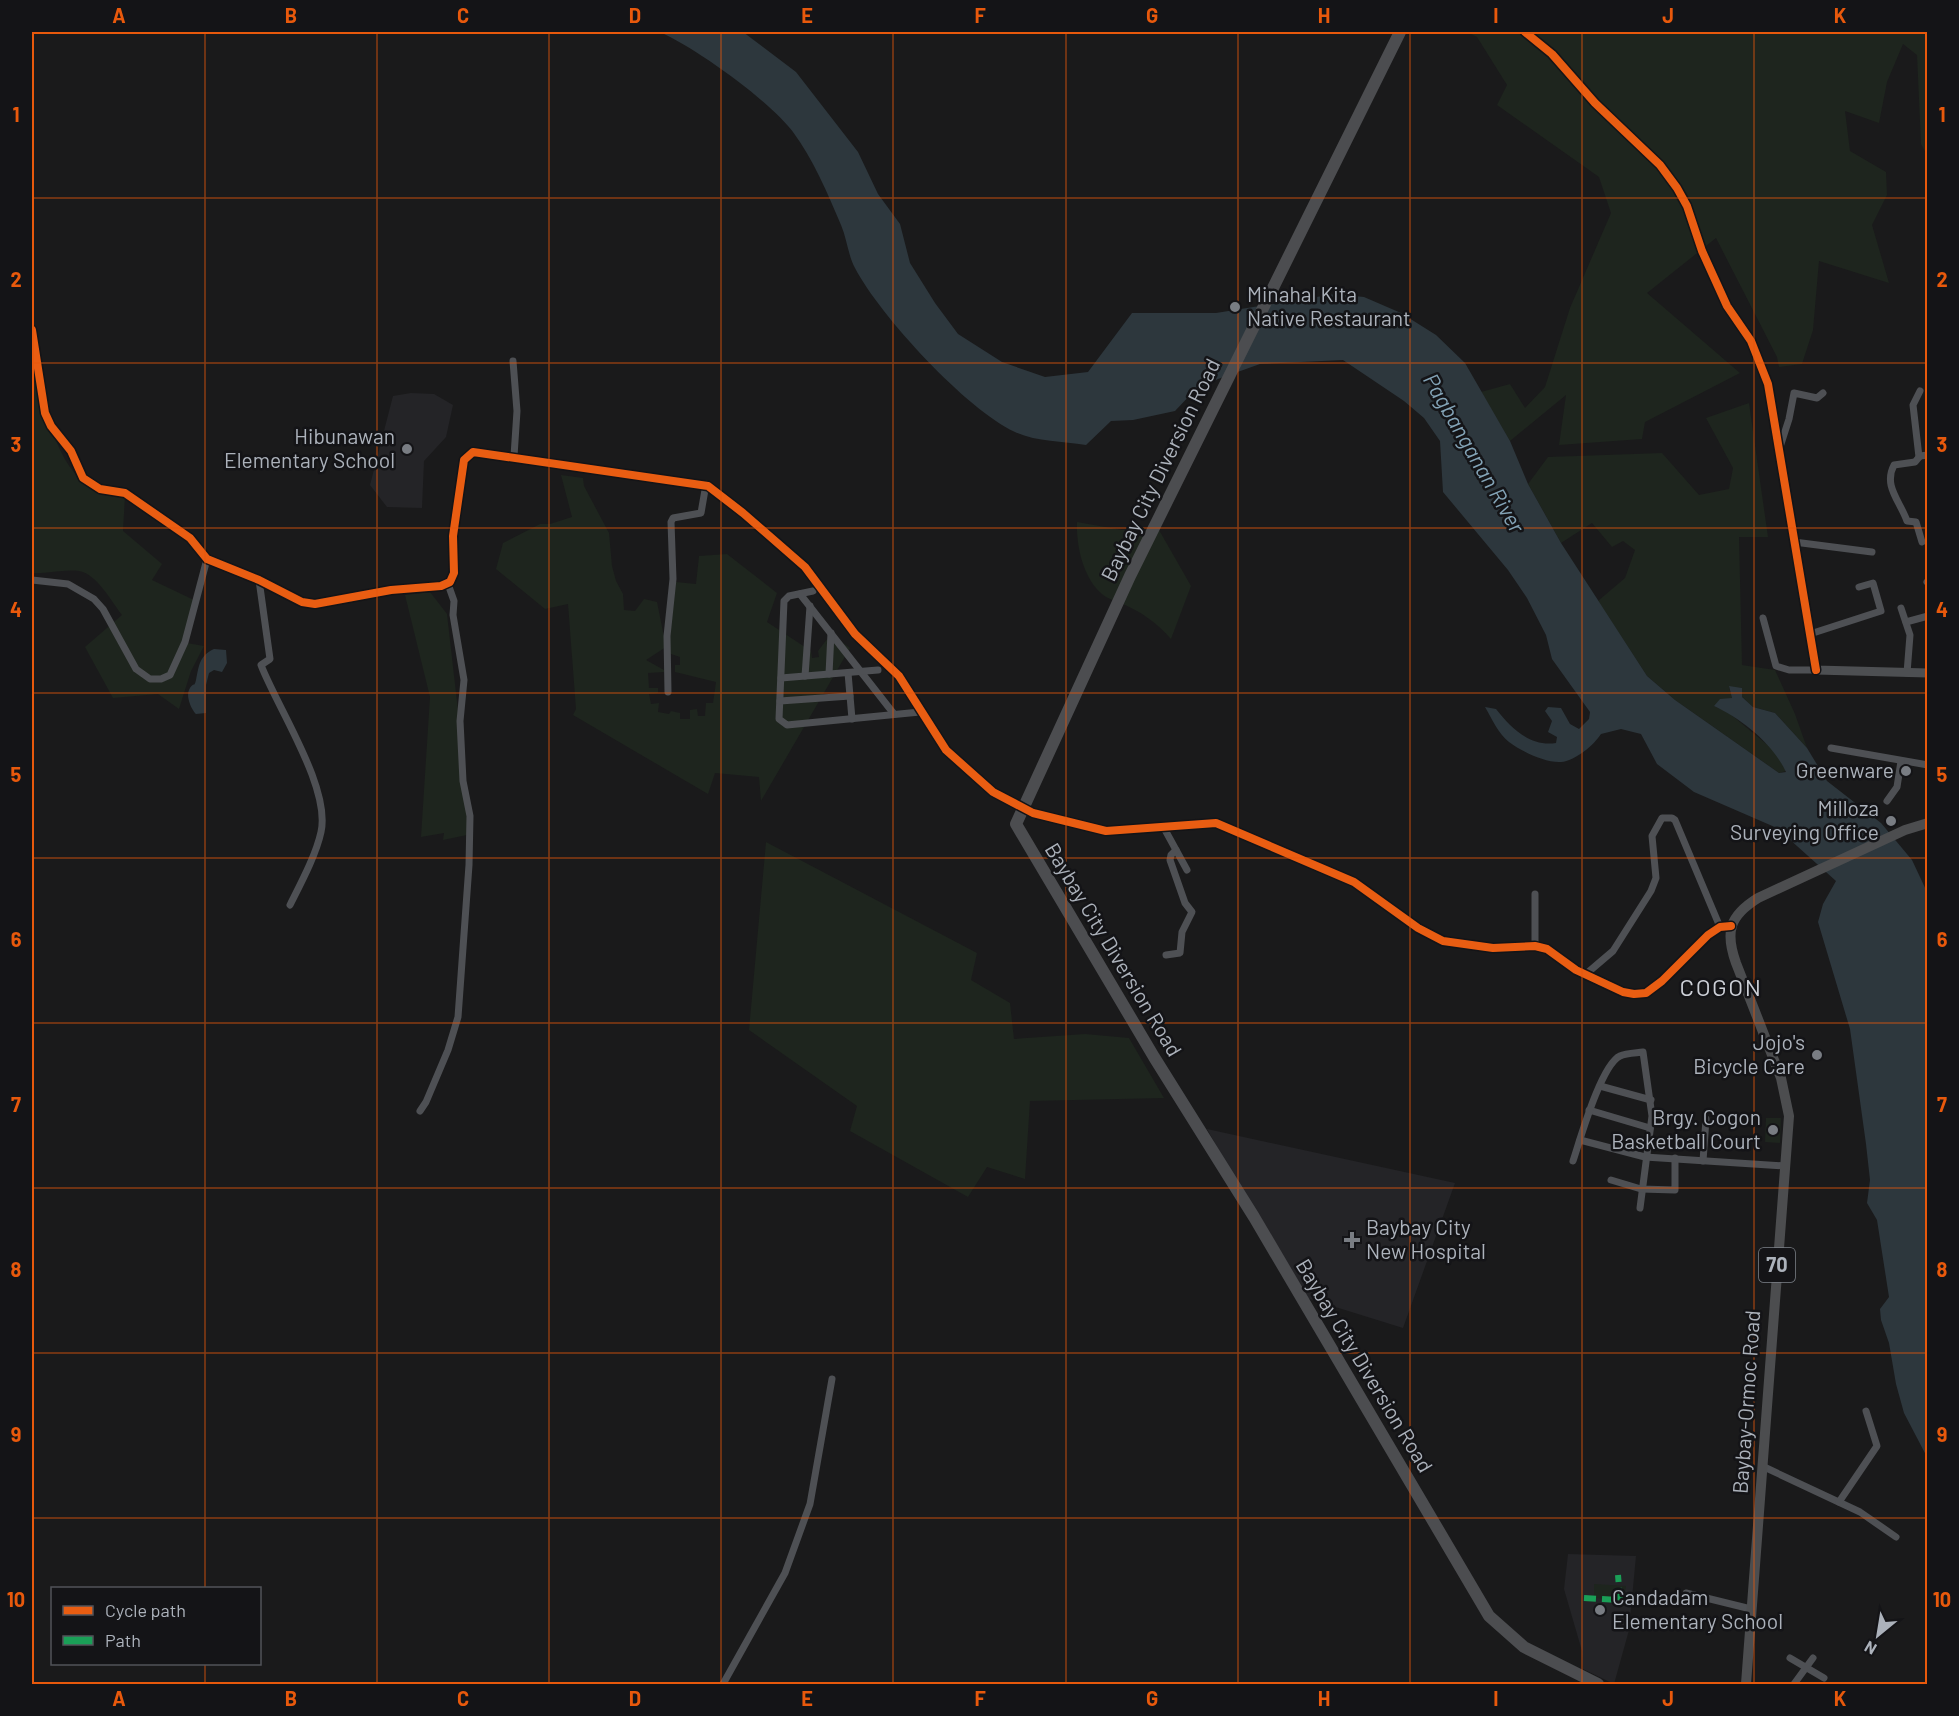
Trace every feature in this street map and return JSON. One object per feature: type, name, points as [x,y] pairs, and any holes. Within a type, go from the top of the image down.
[{"type":"highway","name":"Baybay City Diversion Road","points":[[1400,32],[1125,586],[1016,822],[1018,830],[1254,1217],[1489,1616],[1524,1647],[1598,1684]]},
{"type":"main road","points":[[1726,927],[1748,904],[1905,830],[1928,823]]},
{"type":"main road","name":"Baybay-Ormoc Road","points":[[1726,927],[1730,946],[1787,1098],[1789,1116],[1746,1684]]},
{"type":"street","points":[[1525,32],[1552,54],[1595,103],[1660,165],[1677,188],[1687,206],[1702,251],[1726,306],[1751,341],[1768,384],[1816,670]]},
{"type":"street","points":[[32,330],[45,413],[51,426],[71,451],[83,478],[100,489],[126,493],[190,538],[207,559],[259,580],[302,602],[315,604],[359,594],[448,585]]},
{"type":"street","points":[[513,361],[517,411],[514,456]]},
{"type":"street","points":[[1920,391],[1913,404],[1919,456],[1915,462],[1894,465],[1889,481],[1907,521],[1916,522],[1922,542]]},
{"type":"street","points":[[1778,453],[1789,419],[1794,393],[1817,398],[1823,393]]},
{"type":"street","points":[[420,1111],[448,1050],[456,1023],[469,865],[470,816],[463,782],[460,721],[464,680],[453,615],[454,601],[448,585],[454,573],[453,536],[465,457],[477,452],[706,484],[805,567],[855,634],[899,676],[946,750],[993,792],[1039,816],[1101,830],[1164,828],[1203,822],[1218,824],[1354,882],[1418,928],[1443,941],[1493,948],[1535,946],[1547,950],[1567,966],[1623,992],[1646,993],[1662,981],[1708,935],[1726,927],[1675,820],[1672,818],[1662,818],[1652,836],[1656,878],[1651,891],[1613,951],[1586,974]]},
{"type":"street","points":[[1919,456],[1928,455]]},
{"type":"street","points":[[668,692],[667,636],[673,579],[670,522],[673,518],[700,513],[706,484]]},
{"type":"street","points":[[1794,542],[1872,552]]},
{"type":"street","points":[[32,580],[68,584],[94,599],[103,609],[136,669],[150,679],[161,679],[170,675],[185,642],[207,559]]},
{"type":"street","points":[[259,580],[270,659],[261,665],[316,789],[322,813],[321,832],[290,905]]},
{"type":"street","points":[[1810,634],[1881,611],[1873,582],[1859,587]]},
{"type":"street","points":[[813,591],[789,596],[784,601],[779,719],[788,725],[920,712]]},
{"type":"street","points":[[800,594],[894,714]]},
{"type":"street","points":[[805,676],[810,606]]},
{"type":"street","points":[[1901,609],[1910,635],[1907,673]]},
{"type":"street","points":[[1906,622],[1928,616]]},
{"type":"street","points":[[1763,618],[1776,666],[1789,670],[1928,673]]},
{"type":"street","points":[[829,674],[831,633]]},
{"type":"street","points":[[781,678],[878,670]]},
{"type":"street","points":[[848,673],[852,718]]},
{"type":"street","points":[[780,701],[850,696]]},
{"type":"street","points":[[1832,748],[1928,765]]},
{"type":"street","points":[[1887,801],[1897,787],[1901,761]]},
{"type":"street","points":[[1164,828],[1187,870]]},
{"type":"street","points":[[1166,955],[1181,952],[1182,934],[1192,912],[1185,903],[1170,860],[1176,850]]},
{"type":"street","points":[[1535,894],[1535,946]]},
{"type":"street","points":[[1573,1161],[1589,1110],[1600,1086],[1618,1057],[1643,1052],[1651,1100],[1650,1128],[1640,1208]]},
{"type":"street","points":[[1600,1086],[1651,1100]]},
{"type":"street","points":[[1589,1110],[1650,1128]]},
{"type":"street","points":[[1703,1161],[1706,1119]]},
{"type":"street","points":[[1580,1140],[1645,1158],[1785,1166]]},
{"type":"street","points":[[1611,1180],[1641,1189],[1675,1190],[1675,1158]]},
{"type":"street","points":[[723,1684],[785,1573],[810,1504],[832,1380]]},
{"type":"street","points":[[1839,1502],[1877,1447],[1866,1411]]},
{"type":"street","points":[[1762,1466],[1862,1514],[1896,1537]]},
{"type":"street","points":[[1686,1593],[1751,1609]]},
{"type":"street","points":[[1790,1658],[1824,1678]]},
{"type":"street","points":[[1796,1684],[1813,1658]]},
{"type":"shaded area","points":[[1467,32],[1927,32],[1927,155],[1921,144],[1917,55],[1903,44],[1887,82],[1879,123],[1845,111],[1850,151],[1886,172],[1887,195],[1872,225],[1889,283],[1819,261],[1813,330],[1802,364],[1779,367],[1777,357],[1716,238],[1647,293],[1740,373],[1645,422],[1642,439],[1559,445],[1566,395],[1510,441],[1481,392],[1510,384],[1525,408],[1545,387],[1570,308],[1611,213],[1599,177],[1497,105],[1507,85],[1477,37]]},
{"type":"shaded area","points":[[32,350],[51,426],[67,463],[79,478],[96,491],[125,496],[123,531],[162,564],[152,580],[194,600],[187,643],[204,646],[191,671],[179,709],[158,694],[113,698],[85,647],[122,615],[97,582],[79,571],[32,573]]},
{"type":"shaded area","name":"Hibunawan Elementary School","points":[[411,393],[434,394],[453,405],[446,437],[424,461],[422,508],[387,507],[370,485],[393,396]]},
{"type":"shaded area","points":[[1749,403],[1768,537],[1739,537],[1742,665],[1775,670],[1795,714],[1807,748],[1775,713],[1753,707],[1742,697],[1742,688],[1729,687],[1732,698],[1714,706],[1729,713],[1776,752],[1786,771],[1779,773],[1675,700],[1647,676],[1598,601],[1625,578],[1635,550],[1623,541],[1612,547],[1592,523],[1561,543],[1528,484],[1548,457],[1662,453],[1699,495],[1729,489],[1733,468],[1706,418]]},
{"type":"shaded area","points":[[561,475],[583,478],[584,486],[609,533],[612,566],[623,594],[624,610],[635,611],[644,599],[657,602],[666,647],[646,660],[664,670],[664,672],[648,673],[649,688],[658,688],[658,693],[649,694],[651,704],[659,703],[658,712],[669,714],[671,711],[680,713],[680,719],[690,719],[690,710],[697,709],[698,716],[705,716],[706,703],[713,703],[716,682],[675,672],[675,665],[680,665],[680,657],[668,653],[676,582],[696,584],[699,556],[727,554],[777,593],[767,622],[811,651],[812,658],[819,657],[818,651],[831,634],[850,648],[761,801],[759,777],[715,773],[708,794],[573,715],[576,709],[568,604],[545,609],[496,569],[503,543],[540,524],[550,524],[572,517]]},
{"type":"shaded area","points":[[1077,522],[1122,530],[1159,530],[1191,586],[1171,639],[1149,619],[1130,607],[1107,597],[1095,587],[1082,561]]},
{"type":"shaded area","points":[[430,592],[447,614],[470,816],[467,835],[443,840],[444,833],[421,837],[430,697],[405,595]]},
{"type":"shaded area","points":[[766,842],[977,953],[971,980],[1010,1003],[1014,1039],[1085,1034],[1129,1038],[1164,1098],[1030,1101],[1025,1179],[987,1167],[968,1197],[850,1131],[857,1106],[749,1030]]},
{"type":"shaded area","name":"Brgy. Cogon Basketball Court","points":[[1766,1118],[1781,1118],[1780,1143],[1765,1142]]},
{"type":"shaded area","name":"Baybay City New Hospital","points":[[1207,1129],[1455,1183],[1403,1328],[1300,1296]]},
{"type":"shaded area","name":"Candadam Elementary School","points":[[1568,1554],[1636,1556],[1629,1630],[1614,1684],[1583,1669],[1582,1651],[1564,1589]]},
{"type":"shaded area","points":[[1594,1584],[1626,1586],[1624,1600],[1594,1598]]},
{"type":"water","name":"Pagbanganan River","points":[[660,32],[743,32],[796,72],[858,152],[878,194],[900,224],[910,263],[935,303],[958,334],[1002,362],[1045,377],[1088,372],[1132,313],[1216,313],[1335,294],[1364,297],[1401,313],[1436,335],[1465,363],[1510,441],[1528,484],[1561,543],[1647,676],[1675,700],[1779,773],[1786,772],[1773,752],[1756,733],[1714,706],[1720,699],[1732,698],[1729,686],[1742,688],[1742,697],[1753,707],[1775,713],[1807,748],[1827,781],[1881,823],[1912,860],[1927,892],[1927,1457],[1904,1413],[1889,1343],[1881,1320],[1880,1309],[1889,1297],[1877,1220],[1867,1203],[1870,1180],[1850,1029],[1818,922],[1823,904],[1836,881],[1777,828],[1694,792],[1657,764],[1641,734],[1621,729],[1601,734],[1584,752],[1561,762],[1548,761],[1534,756],[1505,738],[1485,707],[1496,709],[1522,735],[1547,743],[1556,743],[1557,737],[1548,732],[1552,721],[1545,711],[1548,707],[1561,708],[1570,724],[1579,729],[1589,719],[1590,712],[1552,659],[1546,635],[1527,598],[1508,570],[1443,492],[1440,441],[1424,418],[1404,401],[1343,360],[1260,364],[1218,379],[1193,392],[1175,411],[1133,420],[1111,421],[1086,445],[1041,439],[1015,432],[995,421],[950,383],[926,360],[884,311],[855,268],[841,225],[814,165],[782,119],[712,62]]},
{"type":"water","points":[[214,649],[226,650],[227,663],[222,672],[214,670],[209,673],[206,685],[206,713],[196,714],[189,702],[188,694],[191,686],[195,684],[203,658]]},
{"type":"marked path","points":[[1584,1598],[1620,1600],[1618,1575]]},
{"type":"cycle path","points":[[1525,32],[1552,54],[1595,103],[1660,165],[1677,188],[1687,206],[1702,251],[1727,306],[1751,341],[1768,384],[1816,670]]},
{"type":"cycle path","points":[[32,330],[45,413],[51,426],[71,451],[83,478],[100,489],[125,493],[190,538],[207,559],[259,580],[302,602],[315,604],[391,590],[441,586],[450,582],[454,573],[453,536],[464,460],[473,452],[708,486],[805,567],[855,634],[899,676],[946,750],[993,792],[1033,813],[1106,831],[1216,823],[1354,882],[1418,928],[1443,941],[1493,948],[1535,946],[1547,949],[1576,970],[1623,992],[1634,994],[1646,993],[1662,981],[1708,935],[1720,927],[1731,926]]},
{"type":"place","name":"Minahal Kita Native Restaurant","points":[[1235,307]]},
{"type":"place","name":"Hibunawan Elementary School","points":[[407,449]]},
{"type":"place","name":"Greenware","points":[[1906,771]]},
{"type":"place","name":"Milloza Surveying Office","points":[[1891,821]]},
{"type":"place","name":"Jojo's Bicycle Care","points":[[1817,1055]]},
{"type":"place","name":"Brgy. Cogon Basketball Court","points":[[1773,1130]]},
{"type":"place","name":"Baybay City New Hospital","points":[[1352,1240]]},
{"type":"place","name":"Candadam Elementary School","points":[[1600,1610]]},
{"type":"district","name":"COGON","points":[[1721,988]]}]
